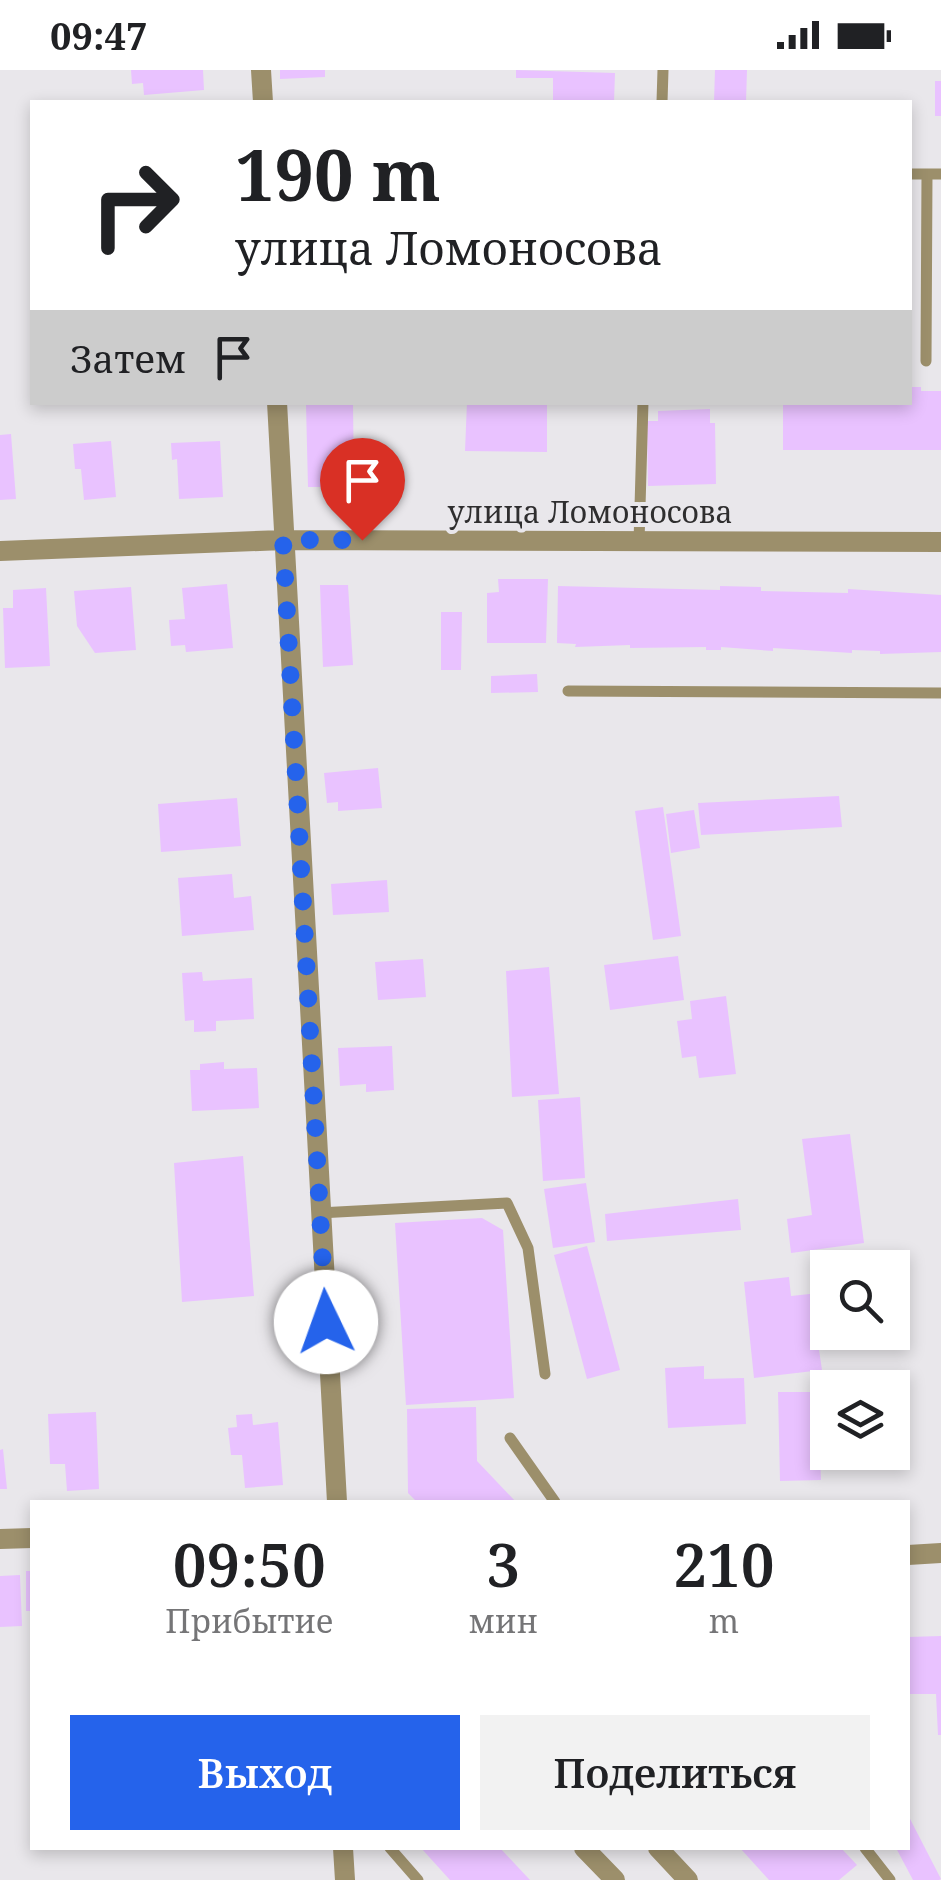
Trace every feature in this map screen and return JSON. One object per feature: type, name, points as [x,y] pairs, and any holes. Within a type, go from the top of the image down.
[{"type":"street","points":[[261,70],[262,100]]},
{"type":"street","points":[[277,405],[337,1500]]},
{"type":"street","name":"улица Ломоносова","points":[[0,551],[283,540],[941,542]]},
{"type":"street","points":[[0,1539],[30,1538]]},
{"type":"street","points":[[910,1555],[941,1553]]},
{"type":"street","points":[[344,1850],[346,1880]]},
{"type":"street","points":[[586,1850],[615,1880]]},
{"type":"street","points":[[660,1850],[688,1880]]},
{"type":"lane","points":[[662,100],[663,70]]},
{"type":"lane","points":[[912,174],[941,174]]},
{"type":"lane","points":[[926,174],[926,362]]},
{"type":"lane","points":[[639,542],[643,405]]},
{"type":"lane","points":[[568,691],[941,693]]},
{"type":"lane","points":[[320,1213],[507,1203],[528,1248],[545,1374]]},
{"type":"lane","points":[[510,1438],[555,1500]]},
{"type":"lane","points":[[392,1850],[418,1880]]},
{"type":"lane","points":[[867,1850],[890,1880]]},
{"type":"building","points":[[131,70],[203,70],[204,90],[144,95],[143,83],[132,84]]},
{"type":"building","points":[[280,70],[325,70],[325,77],[280,79]]},
{"type":"building","points":[[516,70],[615,73],[614,100],[553,100],[553,78],[516,78]]},
{"type":"building","points":[[715,70],[747,70],[746,100],[714,100]]},
{"type":"building","points":[[935,81],[941,81],[941,116],[935,116]]},
{"type":"building","points":[[912,387],[941,391],[941,450],[783,450],[783,405],[912,405]]},
{"type":"building","points":[[306,405],[353,405],[354,487],[308,487]]},
{"type":"building","points":[[467,405],[547,405],[547,452],[465,451]]},
{"type":"building","points":[[710,409],[710,423],[715,423],[716,484],[648,486],[647,421],[658,421],[658,411]]},
{"type":"building","points":[[11,434],[16,499],[0,500],[0,435]]},
{"type":"building","points":[[111,441],[116,497],[84,500],[81,469],[75,469],[73,444]]},
{"type":"building","points":[[220,441],[223,497],[179,499],[177,459],[172,460],[171,443]]},
{"type":"building","points":[[498,579],[548,579],[546,643],[487,643],[487,593],[499,592]]},
{"type":"building","points":[[227,584],[233,648],[186,652],[185,645],[171,646],[169,620],[185,619],[182,588]]},
{"type":"building","points":[[320,585],[348,585],[353,665],[323,667]]},
{"type":"building","points":[[558,586],[720,590],[720,586],[848,593],[848,589],[941,595],[941,652],[575,647],[576,644],[557,643]]},
{"type":"building","points":[[131,587],[136,650],[95,653],[77,626],[74,591]]},
{"type":"building","points":[[46,588],[50,666],[5,668],[3,608],[13,608],[13,590]]},
{"type":"building","points":[[441,612],[462,612],[461,670],[441,670]]},
{"type":"building","points":[[537,674],[538,692],[491,693],[491,676]]},
{"type":"building","points":[[378,768],[382,808],[338,811],[338,802],[327,803],[324,773]]},
{"type":"building","points":[[839,796],[842,827],[701,835],[698,803]]},
{"type":"building","points":[[237,798],[241,846],[161,852],[158,804]]},
{"type":"building","points":[[663,807],[681,936],[653,940],[635,811]]},
{"type":"building","points":[[694,810],[700,848],[671,853],[666,814]]},
{"type":"building","points":[[232,874],[234,898],[251,896],[254,930],[182,936],[178,878]]},
{"type":"building","points":[[387,880],[389,912],[333,915],[331,884]]},
{"type":"building","points":[[678,956],[684,1000],[610,1010],[604,965]]},
{"type":"building","points":[[423,959],[426,997],[378,1000],[375,962]]},
{"type":"building","points":[[549,967],[559,1094],[512,1097],[506,971]]},
{"type":"building","points":[[202,972],[203,981],[252,978],[254,1019],[216,1021],[216,1031],[194,1032],[194,1020],[185,1021],[182,973]]},
{"type":"building","points":[[726,996],[736,1074],[699,1078],[696,1056],[682,1058],[677,1021],[692,1019],[690,1001]]},
{"type":"building","points":[[392,1046],[394,1090],[366,1092],[366,1084],[340,1086],[338,1048]]},
{"type":"building","points":[[224,1062],[224,1069],[257,1068],[259,1108],[192,1111],[190,1070],[200,1070],[200,1064]]},
{"type":"building","points":[[580,1097],[585,1178],[543,1181],[538,1100]]},
{"type":"building","points":[[850,1134],[864,1243],[791,1253],[787,1219],[812,1215],[802,1139]]},
{"type":"building","points":[[243,1156],[254,1296],[182,1302],[174,1163]]},
{"type":"building","points":[[586,1183],[595,1242],[553,1248],[544,1189]]},
{"type":"building","points":[[738,1199],[741,1230],[607,1241],[605,1214]]},
{"type":"building","points":[[482,1218],[503,1230],[514,1398],[406,1405],[395,1223]]},
{"type":"building","points":[[587,1246],[620,1370],[587,1379],[554,1255]]},
{"type":"building","points":[[789,1277],[791,1296],[810,1294],[810,1350],[819,1350],[822,1370],[754,1378],[744,1282]]},
{"type":"building","points":[[704,1366],[704,1379],[744,1378],[746,1424],[668,1428],[665,1368]]},
{"type":"building","points":[[778,1392],[810,1392],[810,1470],[821,1470],[821,1480],[780,1481]]},
{"type":"building","points":[[476,1407],[477,1461],[514,1500],[415,1500],[408,1493],[407,1409]]},
{"type":"building","points":[[96,1412],[99,1489],[67,1491],[65,1464],[50,1464],[48,1414]]},
{"type":"building","points":[[252,1414],[253,1425],[278,1422],[283,1485],[245,1488],[242,1455],[231,1455],[228,1428],[237,1427],[236,1415]]},
{"type":"building","points":[[3,1449],[7,1489],[0,1489]]},
{"type":"building","points":[[26,1571],[30,1571],[30,1611],[26,1611]]},
{"type":"building","points":[[20,1575],[22,1626],[0,1627],[0,1576]]},
{"type":"building","points":[[941,1636],[941,1735],[936,1694],[910,1694],[910,1637]]},
{"type":"building","points":[[910,1819],[941,1879],[913,1880],[897,1850],[910,1850]]},
{"type":"building","points":[[423,1850],[502,1850],[530,1880],[450,1880]]},
{"type":"building","points":[[742,1850],[843,1850],[857,1865],[839,1880],[769,1880]]},
{"type":"route","points":[[326,1322],[283,540],[362,540]]}]
